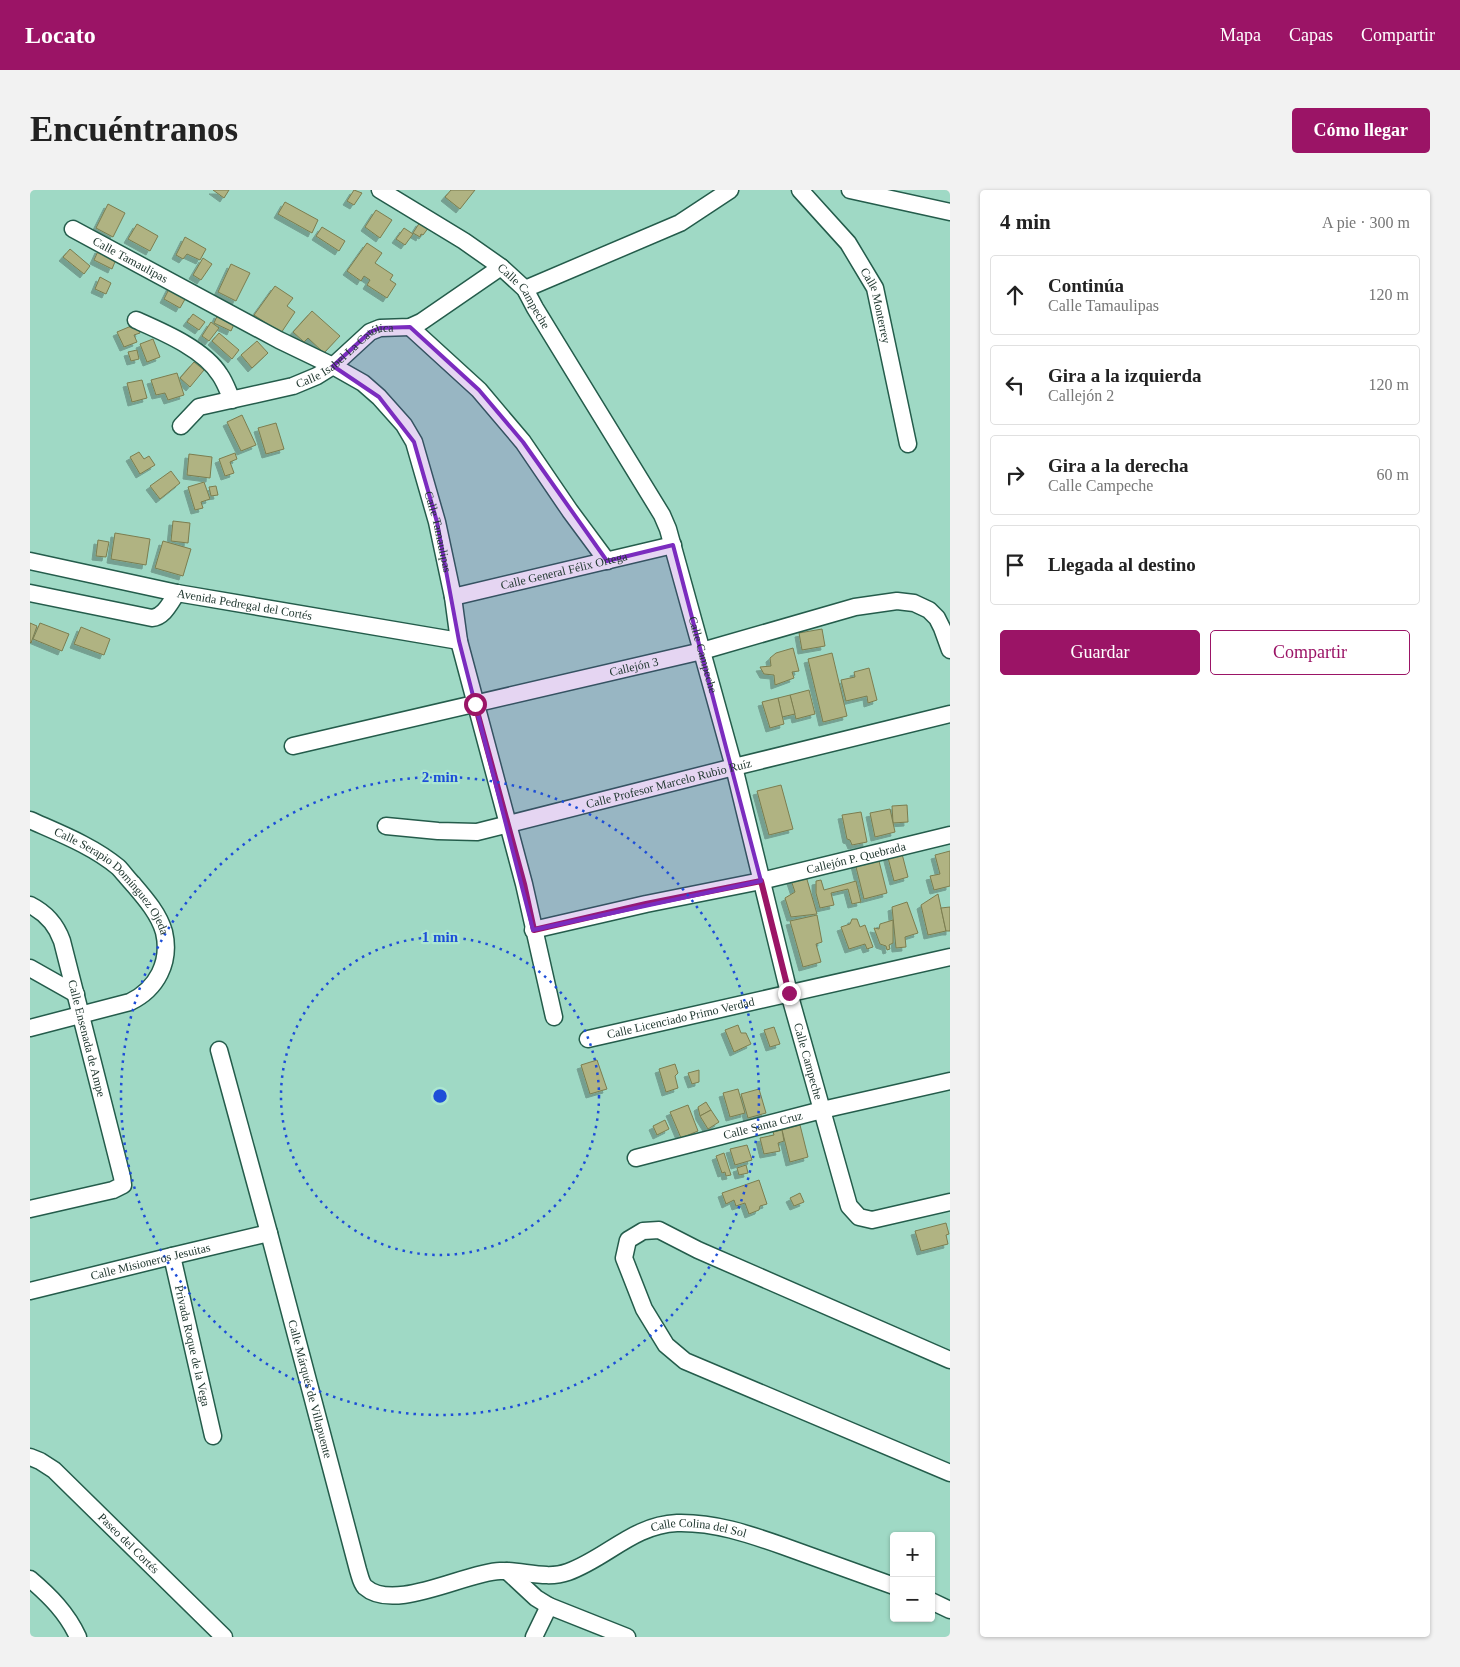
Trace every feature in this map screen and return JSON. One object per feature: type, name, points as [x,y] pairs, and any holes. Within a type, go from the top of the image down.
[{"type":"street","name":"Calle Campeche","points":[[380,190],[464,241],[501,267],[524,289],[662,515],[673,545],[734,767],[789,993],[849,1206],[859,1217],[872,1220],[950,1202]]},
{"type":"street","points":[[524,289],[680,224],[730,190]]},
{"type":"street","name":"Calle Monterrey","points":[[800,190],[848,243],[875,288],[908,444]]},
{"type":"street","points":[[850,190],[950,212]]},
{"type":"street","name":"Calle Tamaulipas","points":[[73,229],[363,383],[404,424],[414,442],[437,522],[453,597],[459,641],[524,884],[554,1017]]},
{"type":"street","name":"Calle Isabel La Católica","points":[[182,426],[199,407],[293,386],[317,376],[333,366],[370,332],[380,328],[410,327],[421,322],[501,267]]},
{"type":"street","points":[[136,320],[164,332],[202,355],[220,374],[232,400]]},
{"type":"street","points":[[410,327],[479,390],[523,442],[607,561]]},
{"type":"street","name":"Calle General Félix Ortega","points":[[453,597],[673,545]]},
{"type":"street","name":"Avenida Pedregal del Cortés","points":[[30,562],[177,593],[459,641]]},
{"type":"street","points":[[30,593],[152,618],[158,617],[163,613],[177,593]]},
{"type":"street","name":"Callejón 3","points":[[293,746],[702,651],[855,607],[906,601],[922,605],[937,618],[950,650]]},
{"type":"street","name":"Calle Profesor Marcelo Rubio Ruíz","points":[[386,826],[466,833],[477,832],[950,714]]},
{"type":"street","name":"Calle Serapio Domínguez Ojeda","points":[[30,820],[78,842],[118,867],[150,904],[164,932],[166,952],[164,962],[156,981],[139,998],[81,1014]]},
{"type":"street","name":"Callejón P. Quebrada","points":[[534,930],[646,904],[761,881],[950,835]]},
{"type":"street","name":"Calle Ensenada de Ampe","points":[[30,905],[47,916],[58,928],[123,1185],[113,1190],[30,1209]]},
{"type":"street","name":"Calle Licenciado Primo Verdad","points":[[588,1039],[950,957]]},
{"type":"street","points":[[30,968],[76,994]]},
{"type":"street","points":[[35,1023],[81,1014]]},
{"type":"street","name":"Calle Márqués de Villapuente","points":[[218,1050],[270,1234],[362,1583],[366,1588],[377,1594],[398,1595],[439,1588],[480,1574],[507,1571]]},
{"type":"street","name":"Calle Santa Cruz","points":[[636,1158],[822,1110],[950,1081]]},
{"type":"street","points":[[950,1360],[698,1250],[659,1230],[643,1232],[628,1240],[624,1258],[644,1309],[666,1345],[685,1361],[950,1473]]},
{"type":"street","name":"Calle Misioneros Jesuitas","points":[[30,1291],[270,1234]]},
{"type":"street","name":"Privada Roque de la Vega","points":[[172,1256],[213,1436]]},
{"type":"street","name":"Paseo del Cortés","points":[[30,1457],[54,1470],[224,1637]]},
{"type":"street","name":"Calle Colina del Sol","points":[[507,1571],[550,1575],[565,1573],[586,1565],[629,1537],[655,1527],[676,1523],[705,1524],[737,1531],[890,1585]]},
{"type":"street","points":[[507,1571],[536,1598],[549,1606],[628,1637]]},
{"type":"street","points":[[30,1580],[65,1613],[78,1637]]},
{"type":"street","points":[[935,1604],[950,1610]]},
{"type":"street","points":[[534,1637],[549,1606]]},
{"type":"highlighted area","points":[[410,327],[479,390],[523,442],[607,561],[673,545],[761,881],[533,930],[459,641],[437,522],[414,442],[379,397],[333,366],[370,332],[380,328]]},
{"type":"building","points":[[213,190],[229,190],[224,198]]},
{"type":"building","points":[[354,190],[362,193],[354,205],[347,201]]},
{"type":"building","points":[[451,190],[475,190],[460,209],[445,197]]},
{"type":"building","points":[[285,202],[318,220],[312,233],[278,214]]},
{"type":"building","points":[[108,204],[125,213],[113,237],[96,228]]},
{"type":"building","points":[[376,210],[392,220],[380,238],[365,227]]},
{"type":"building","points":[[420,222],[429,227],[420,237],[413,233]]},
{"type":"building","points":[[137,224],[158,236],[150,251],[128,239]]},
{"type":"building","points":[[322,227],[345,241],[339,251],[316,236]]},
{"type":"building","points":[[404,228],[413,234],[405,245],[396,239]]},
{"type":"building","points":[[185,237],[206,249],[200,260],[187,254],[183,259],[176,255]]},
{"type":"building","points":[[367,243],[382,253],[375,263],[393,275],[390,280],[396,284],[387,298],[367,285],[370,280],[364,276],[361,281],[347,271]]},
{"type":"building","points":[[70,249],[90,266],[84,274],[63,257]]},
{"type":"building","points":[[99,249],[117,257],[112,269],[94,260]]},
{"type":"building","points":[[203,258],[212,264],[201,280],[193,275]]},
{"type":"building","points":[[231,264],[250,273],[236,301],[218,292]]},
{"type":"building","points":[[100,277],[111,283],[106,294],[95,289]]},
{"type":"building","points":[[171,285],[188,294],[180,308],[164,299]]},
{"type":"building","points":[[275,286],[293,298],[287,306],[295,312],[281,333],[254,315]]},
{"type":"building","points":[[312,311],[340,336],[324,353],[308,338],[304,342],[293,332]]},
{"type":"building","points":[[193,314],[205,322],[199,330],[187,322]]},
{"type":"building","points":[[218,314],[235,322],[231,331],[214,323]]},
{"type":"building","points":[[211,322],[219,328],[209,341],[202,336]]},
{"type":"building","points":[[136,324],[140,333],[134,335],[137,342],[124,347],[117,332]]},
{"type":"building","points":[[219,333],[239,350],[232,359],[212,341]]},
{"type":"building","points":[[153,339],[160,357],[147,362],[140,344]]},
{"type":"building","points":[[257,341],[268,353],[252,368],[241,355]]},
{"type":"building","points":[[137,350],[139,359],[131,361],[128,352]]},
{"type":"building","points":[[194,362],[204,370],[190,387],[180,378]]},
{"type":"building","points":[[177,373],[184,395],[168,400],[165,393],[156,395],[151,380]]},
{"type":"building","points":[[142,380],[147,398],[132,402],[127,383]]},
{"type":"building","points":[[242,415],[256,445],[241,451],[227,422]]},
{"type":"building","points":[[276,423],[284,449],[266,454],[258,428]]},
{"type":"building","points":[[139,452],[144,459],[149,456],[155,465],[140,474],[130,457]]},
{"type":"building","points":[[235,453],[237,459],[230,462],[234,473],[225,476],[219,459]]},
{"type":"building","points":[[189,454],[212,457],[210,478],[187,475]]},
{"type":"building","points":[[171,471],[180,483],[160,499],[150,486]]},
{"type":"building","points":[[204,482],[210,499],[201,502],[203,508],[195,510],[188,487]]},
{"type":"building","points":[[216,486],[218,495],[211,496],[209,487]]},
{"type":"building","points":[[173,521],[190,523],[188,543],[171,541]]},
{"type":"building","points":[[115,533],[150,539],[146,565],[111,559]]},
{"type":"building","points":[[98,540],[109,542],[106,557],[96,556]]},
{"type":"building","points":[[163,541],[191,549],[183,576],[155,568]]},
{"type":"building","points":[[30,623],[37,626],[31,643],[30,642]]},
{"type":"building","points":[[40,623],[69,634],[62,651],[33,639]]},
{"type":"building","points":[[81,627],[110,639],[104,655],[74,644]]},
{"type":"building","points":[[822,629],[825,646],[802,650],[799,633]]},
{"type":"building","points":[[793,648],[799,671],[792,672],[794,678],[775,685],[774,675],[764,674],[760,667],[771,666],[770,658],[776,653]]},
{"type":"building","points":[[832,653],[847,716],[823,722],[808,659]]},
{"type":"building","points":[[869,668],[877,700],[868,703],[867,696],[846,701],[841,680],[855,677],[854,672]]},
{"type":"building","points":[[809,690],[815,714],[796,719],[790,695]]},
{"type":"building","points":[[790,695],[795,714],[782,717],[778,698]]},
{"type":"building","points":[[778,698],[784,724],[770,728],[762,702]]},
{"type":"building","points":[[781,785],[793,829],[769,835],[757,791]]},
{"type":"building","points":[[907,805],[908,822],[893,823],[892,806]]},
{"type":"building","points":[[890,809],[895,832],[875,837],[870,813]]},
{"type":"building","points":[[861,812],[867,842],[852,845],[850,840],[847,839],[842,815]]},
{"type":"building","points":[[901,850],[908,877],[894,881],[887,854]]},
{"type":"building","points":[[950,851],[950,886],[934,890],[930,876],[940,874],[935,855]]},
{"type":"building","points":[[878,857],[887,893],[864,899],[855,863]]},
{"type":"building","points":[[806,876],[817,914],[791,917],[785,898],[795,892],[791,880]]},
{"type":"building","points":[[821,880],[824,890],[856,881],[861,902],[852,904],[848,889],[831,893],[834,905],[820,908],[816,893],[816,881]]},
{"type":"building","points":[[938,894],[946,931],[928,935],[921,905]]},
{"type":"building","points":[[907,902],[918,933],[905,937],[906,947],[896,948],[892,907]]},
{"type":"building","points":[[950,907],[950,931],[946,931],[941,908]]},
{"type":"building","points":[[817,915],[822,942],[816,944],[821,962],[803,967],[790,921]]},
{"type":"building","points":[[852,919],[857,919],[860,927],[865,925],[873,947],[867,949],[865,944],[849,949],[841,927],[850,924]]},
{"type":"building","points":[[893,920],[893,943],[889,945],[890,949],[887,950],[886,946],[880,944],[874,928],[879,929],[880,924]]},
{"type":"building","points":[[738,1025],[741,1033],[746,1033],[751,1044],[734,1052],[725,1030]]},
{"type":"building","points":[[774,1027],[780,1044],[770,1047],[764,1030]]},
{"type":"building","points":[[597,1060],[607,1089],[590,1094],[581,1065]]},
{"type":"building","points":[[675,1064],[678,1073],[675,1076],[678,1088],[666,1092],[659,1069]]},
{"type":"building","points":[[699,1070],[699,1082],[692,1084],[688,1073]]},
{"type":"building","points":[[738,1089],[745,1113],[730,1117],[723,1093]]},
{"type":"building","points":[[759,1089],[766,1113],[748,1118],[741,1094]]},
{"type":"building","points":[[706,1102],[711,1110],[700,1116],[698,1107]]},
{"type":"building","points":[[688,1105],[698,1131],[681,1138],[670,1112]]},
{"type":"building","points":[[711,1110],[719,1122],[708,1129],[700,1116]]},
{"type":"building","points":[[665,1120],[669,1129],[657,1135],[653,1126]]},
{"type":"building","points":[[800,1125],[808,1157],[790,1162],[782,1130]]},
{"type":"building","points":[[782,1130],[784,1141],[778,1143],[780,1151],[764,1154],[760,1138],[774,1135],[773,1132]]},
{"type":"building","points":[[747,1145],[752,1160],[735,1165],[730,1149]]},
{"type":"building","points":[[724,1153],[731,1175],[726,1176],[725,1172],[722,1173],[716,1156]]},
{"type":"building","points":[[746,1165],[748,1173],[739,1175],[737,1168]]},
{"type":"building","points":[[759,1180],[767,1204],[760,1206],[759,1210],[749,1214],[745,1203],[736,1206],[734,1200],[726,1204],[722,1193]]},
{"type":"building","points":[[800,1193],[804,1202],[794,1206],[790,1198]]},
{"type":"building","points":[[946,1223],[949,1234],[946,1235],[948,1244],[921,1251],[915,1231]]},
{"type":"route","points":[[475,704],[524,884],[534,930],[646,904],[761,881],[789,993]]}]
